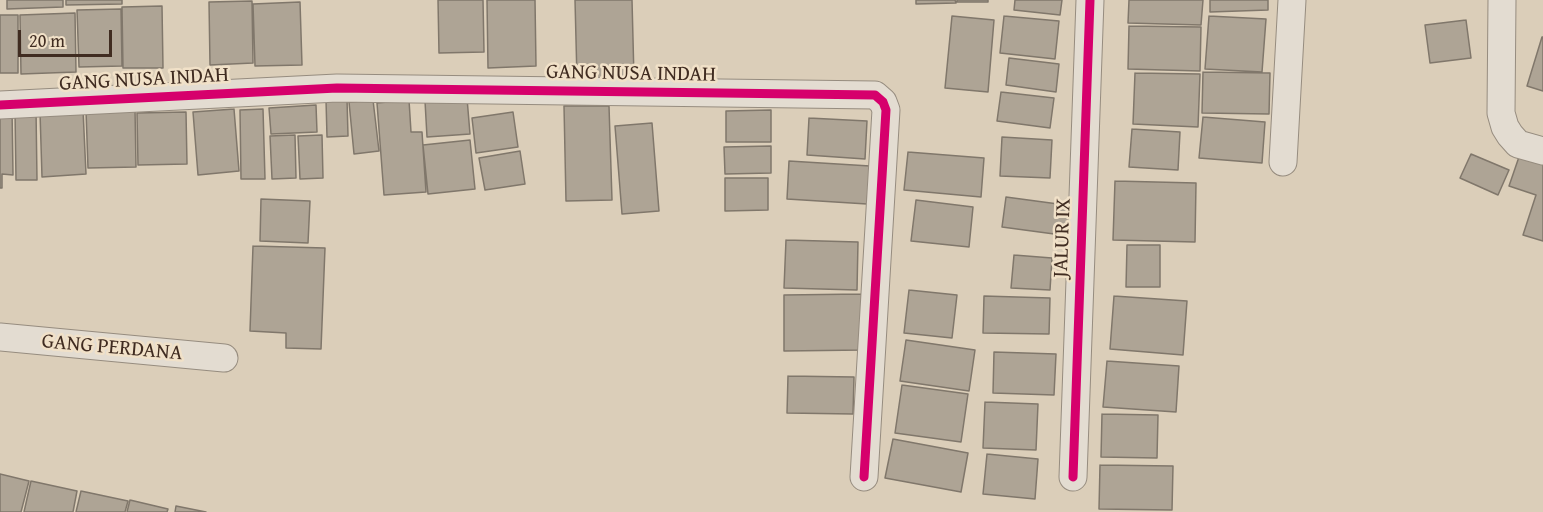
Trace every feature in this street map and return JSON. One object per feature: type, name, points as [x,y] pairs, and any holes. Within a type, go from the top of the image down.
[{"type":"street","name":"JALUR IX","points":[[1073,477],[1090,0]]},
{"type":"street","points":[[1283,162],[1292,0]]},
{"type":"street","points":[[1502,0],[1502,113],[1505,127],[1518,144],[1543,151]]},
{"type":"street","name":"GANG NUSA INDAH","points":[[0,105],[337,88],[875,95],[883,102],[886,110],[864,477]]},
{"type":"street","name":"GANG PERDANA","points":[[0,337],[224,358]]},
{"type":"building","points":[[7,0],[63,0],[63,7],[7,9]]},
{"type":"building","points":[[66,0],[122,0],[122,4],[66,5]]},
{"type":"building","points":[[438,0],[483,0],[484,52],[439,53]]},
{"type":"building","points":[[487,0],[535,0],[536,66],[488,68]]},
{"type":"building","points":[[575,0],[632,0],[634,78],[577,79]]},
{"type":"building","points":[[916,0],[955,0],[956,3],[916,4]]},
{"type":"building","points":[[957,0],[988,0],[988,2],[957,2]]},
{"type":"building","points":[[1015,0],[1062,0],[1060,15],[1014,10]]},
{"type":"building","points":[[1129,0],[1203,0],[1201,25],[1128,23]]},
{"type":"building","points":[[1210,0],[1268,0],[1268,10],[1210,12]]},
{"type":"building","points":[[252,1],[253,63],[210,65],[209,2]]},
{"type":"building","points":[[300,2],[302,65],[255,66],[253,4]]},
{"type":"building","points":[[162,6],[163,68],[123,68],[122,7]]},
{"type":"building","points":[[121,9],[122,66],[79,67],[77,10]]},
{"type":"building","points":[[75,13],[76,72],[21,74],[20,15]]},
{"type":"building","points":[[0,15],[18,15],[18,73],[0,73]]},
{"type":"building","points":[[952,16],[994,20],[988,92],[945,88]]},
{"type":"building","points":[[1004,16],[1059,21],[1055,59],[1000,53]]},
{"type":"building","points":[[1209,16],[1266,19],[1262,72],[1205,69]]},
{"type":"building","points":[[1466,20],[1471,58],[1430,63],[1425,25]]},
{"type":"building","points":[[1129,26],[1201,27],[1200,71],[1128,69]]},
{"type":"building","points":[[1543,37],[1543,91],[1527,86]]},
{"type":"building","points":[[1009,58],[1059,64],[1056,92],[1006,85]]},
{"type":"building","points":[[1203,72],[1270,73],[1269,114],[1202,113]]},
{"type":"building","points":[[1135,73],[1200,74],[1198,127],[1133,124]]},
{"type":"building","points":[[1001,92],[1054,98],[1050,128],[997,121]]},
{"type":"building","points":[[467,98],[470,134],[427,137],[425,101]]},
{"type":"building","points":[[347,99],[348,136],[327,137],[326,100]]},
{"type":"building","points":[[373,100],[379,151],[354,154],[349,102]]},
{"type":"building","points":[[409,100],[411,132],[422,132],[426,192],[384,195],[377,103]]},
{"type":"building","points":[[316,105],[317,132],[271,134],[269,108]]},
{"type":"building","points":[[564,106],[609,106],[612,200],[566,201]]},
{"type":"building","points":[[12,108],[13,175],[2,174],[2,188],[0,188],[0,109]]},
{"type":"building","points":[[36,109],[37,180],[16,180],[15,110]]},
{"type":"building","points":[[135,109],[136,167],[88,168],[86,110]]},
{"type":"building","points":[[234,109],[239,171],[198,175],[193,112]]},
{"type":"building","points":[[263,109],[265,179],[241,179],[240,110]]},
{"type":"building","points":[[83,110],[86,174],[42,177],[40,112]]},
{"type":"building","points":[[771,110],[771,142],[726,142],[726,111]]},
{"type":"building","points":[[186,112],[187,164],[138,165],[137,113]]},
{"type":"building","points":[[513,112],[518,147],[476,153],[472,118]]},
{"type":"building","points":[[1203,117],[1265,122],[1262,163],[1199,158]]},
{"type":"building","points":[[809,118],[867,121],[865,159],[807,155]]},
{"type":"building","points":[[652,123],[659,211],[622,214],[615,126]]},
{"type":"building","points":[[1132,129],[1180,132],[1178,170],[1129,167]]},
{"type":"building","points":[[295,135],[296,178],[272,179],[270,136]]},
{"type":"building","points":[[322,135],[323,178],[300,179],[298,136]]},
{"type":"building","points":[[1002,137],[1052,140],[1050,178],[1000,176]]},
{"type":"building","points":[[470,140],[475,189],[428,194],[423,145]]},
{"type":"building","points":[[771,146],[771,173],[725,174],[724,147]]},
{"type":"building","points":[[520,151],[525,184],[485,190],[479,158]]},
{"type":"building","points":[[908,152],[984,158],[981,197],[904,190]]},
{"type":"building","points":[[1471,154],[1509,170],[1498,195],[1460,178]]},
{"type":"building","points":[[1520,154],[1543,162],[1543,241],[1523,235],[1536,195],[1509,186]]},
{"type":"building","points":[[789,161],[870,166],[867,204],[787,199]]},
{"type":"building","points":[[725,178],[768,178],[768,210],[725,211]]},
{"type":"building","points":[[1115,181],[1196,183],[1195,242],[1113,240]]},
{"type":"building","points":[[1006,197],[1073,206],[1069,236],[1002,227]]},
{"type":"building","points":[[261,199],[310,201],[308,243],[260,241]]},
{"type":"building","points":[[916,200],[973,207],[969,247],[911,241]]},
{"type":"building","points":[[786,240],[858,242],[857,290],[784,288]]},
{"type":"building","points":[[1127,245],[1160,245],[1160,287],[1126,287]]},
{"type":"building","points":[[253,246],[325,248],[321,349],[286,348],[286,333],[250,331]]},
{"type":"building","points":[[1014,255],[1052,258],[1050,290],[1011,288]]},
{"type":"building","points":[[909,290],[957,295],[952,338],[904,333]]},
{"type":"building","points":[[862,294],[863,350],[784,351],[784,295]]},
{"type":"building","points":[[984,296],[1050,298],[1049,334],[983,333]]},
{"type":"building","points":[[1114,296],[1187,301],[1183,355],[1110,349]]},
{"type":"building","points":[[906,340],[975,350],[969,391],[900,381]]},
{"type":"building","points":[[994,352],[1056,354],[1054,395],[993,393]]},
{"type":"building","points":[[1107,361],[1179,366],[1176,412],[1103,407]]},
{"type":"building","points":[[788,376],[854,377],[853,414],[787,413]]},
{"type":"building","points":[[902,385],[968,394],[961,442],[895,433]]},
{"type":"building","points":[[985,402],[1038,404],[1036,450],[983,448]]},
{"type":"building","points":[[1102,414],[1158,415],[1157,458],[1101,457]]},
{"type":"building","points":[[893,439],[968,453],[961,492],[885,478]]},
{"type":"building","points":[[987,454],[1038,459],[1035,499],[983,494]]},
{"type":"building","points":[[1100,465],[1173,466],[1172,510],[1099,509]]},
{"type":"building","points":[[0,474],[29,481],[21,512],[0,512]]},
{"type":"building","points":[[31,481],[77,491],[73,512],[24,512]]},
{"type":"building","points":[[81,491],[128,501],[125,512],[76,512]]},
{"type":"building","points":[[130,500],[168,509],[167,512],[127,512]]},
{"type":"building","points":[[176,506],[206,512],[175,512]]},
{"type":"cycle path","points":[[1073,477],[1090,0]]},
{"type":"cycle path","points":[[0,105],[337,88],[875,95],[883,102],[886,110],[864,477]]}]
